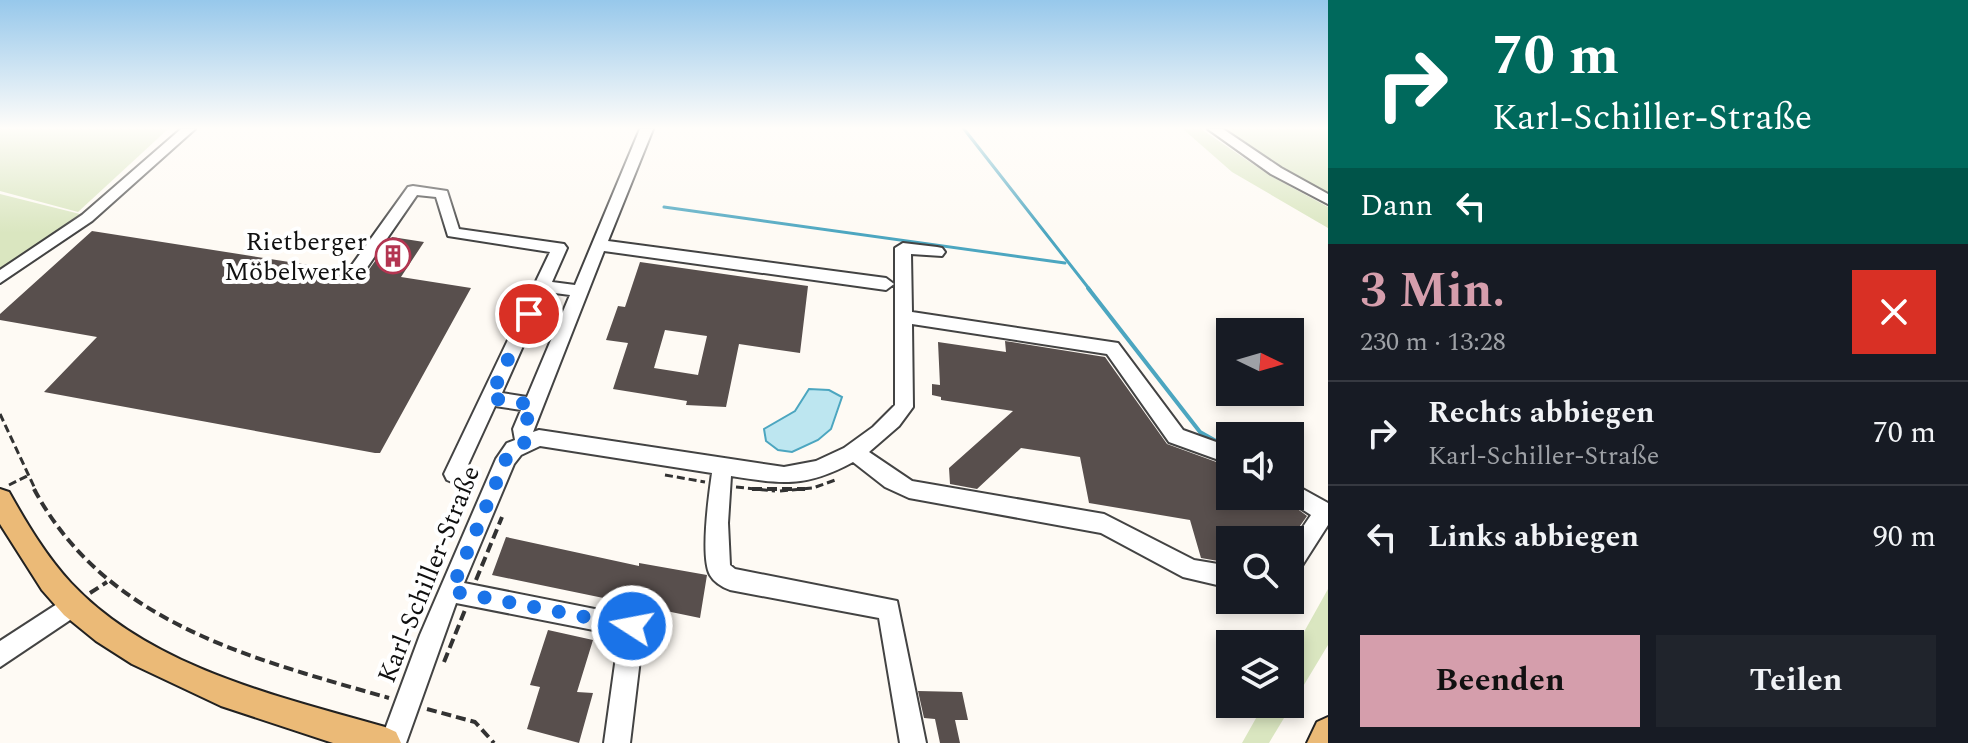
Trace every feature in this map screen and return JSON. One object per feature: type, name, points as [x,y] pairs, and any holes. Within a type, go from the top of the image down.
[{"type":"main road","points":[[0,500],[29,552],[74,604],[126,644],[235,697],[385,743]]},
{"type":"main road","points":[[1323,743],[1328,733]]},
{"type":"street","points":[[0,278],[87,218],[149,164]]},
{"type":"street","points":[[633,164],[523,429],[525,442],[539,438],[561,440],[721,477],[811,474],[859,456],[904,407],[903,248],[937,252]]},
{"type":"street","points":[[1265,164],[1328,200]]},
{"type":"street","points":[[360,265],[413,190],[442,194],[453,233],[559,248],[454,474]]},
{"type":"street","points":[[599,245],[886,284]]},
{"type":"street","points":[[541,286],[579,291]]},
{"type":"street","points":[[904,317],[1112,348],[1176,436],[1187,443],[1216,448]]},
{"type":"street","points":[[490,398],[533,405]]},
{"type":"street","name":"Karl-Schiller-Straße","points":[[393,743],[405,703],[461,593],[506,459],[525,442]]},
{"type":"street","points":[[859,456],[892,481],[918,492],[1104,524],[1191,570],[1216,574]]},
{"type":"street","points":[[721,477],[719,570],[730,579],[889,609],[913,743]]},
{"type":"street","points":[[1304,499],[1325,512],[1304,544]]},
{"type":"street","points":[[461,593],[632,626],[617,743]]},
{"type":"street","points":[[0,655],[74,604]]},
{"type":"path","points":[[0,414],[27,476],[55,523],[107,582],[156,616],[214,646],[475,722],[494,743]]},
{"type":"path","points":[[659,474],[721,477],[781,493],[814,488],[847,475],[859,456]]},
{"type":"path","points":[[0,489],[27,476]]},
{"type":"path","points":[[443,666],[461,593],[506,506]]},
{"type":"green space","points":[[0,164],[130,164],[78,212],[0,191]]},
{"type":"green space","points":[[1223,164],[1252,164],[1328,207],[1328,228]]},
{"type":"green space","points":[[1276,164],[1328,164],[1328,193]]},
{"type":"green space","points":[[0,194],[84,215],[0,272]]},
{"type":"green space","points":[[1328,589],[1328,645],[1304,685],[1304,632]]},
{"type":"green space","points":[[1256,718],[1284,718],[1269,743],[1242,743]]},
{"type":"water","points":[[809,389],[829,390],[842,397],[831,429],[818,440],[792,452],[778,450],[766,441],[764,429],[795,411]]},
{"type":"building","points":[[92,231],[360,273],[368,271],[392,237],[424,242],[401,277],[471,288],[380,453],[375,453],[44,392],[97,337],[0,320],[0,314]]},
{"type":"building","points":[[640,262],[808,286],[800,353],[739,344],[726,407],[686,405],[687,401],[613,389],[628,343],[606,340],[618,306],[625,307]],"holes":[[[665,330],[707,336],[698,375],[654,368]]]},
{"type":"building","points":[[1005,341],[1105,357],[1167,444],[1216,462],[1216,510],[1299,510],[1307,516],[1300,526],[1216,526],[1216,561],[1201,558],[1190,520],[1089,503],[1080,457],[1021,448],[977,489],[950,484],[949,468],[1013,411],[941,400],[941,397],[932,395],[932,384],[940,385],[938,342],[1006,352]]},
{"type":"building","points":[[506,537],[639,566],[639,563],[707,575],[700,618],[492,575]]},
{"type":"building","points":[[548,630],[593,640],[577,692],[593,693],[579,743],[527,729],[540,687],[530,685]]},
{"type":"building","points":[[918,691],[962,692],[968,720],[955,720],[960,743],[940,743],[935,719],[924,718]]},
{"type":"waterway","points":[[991,164],[1090,290]]},
{"type":"waterway","points":[[664,207],[1065,263]]},
{"type":"waterway","points":[[1088,288],[1200,432],[1216,441]]},
{"type":"place","name":"Rietberger Möbelwerke","points":[[393,256]]},
{"type":"route","points":[[529,314],[490,398],[533,405],[523,429],[525,442],[506,459],[451,591],[632,626]]}]
